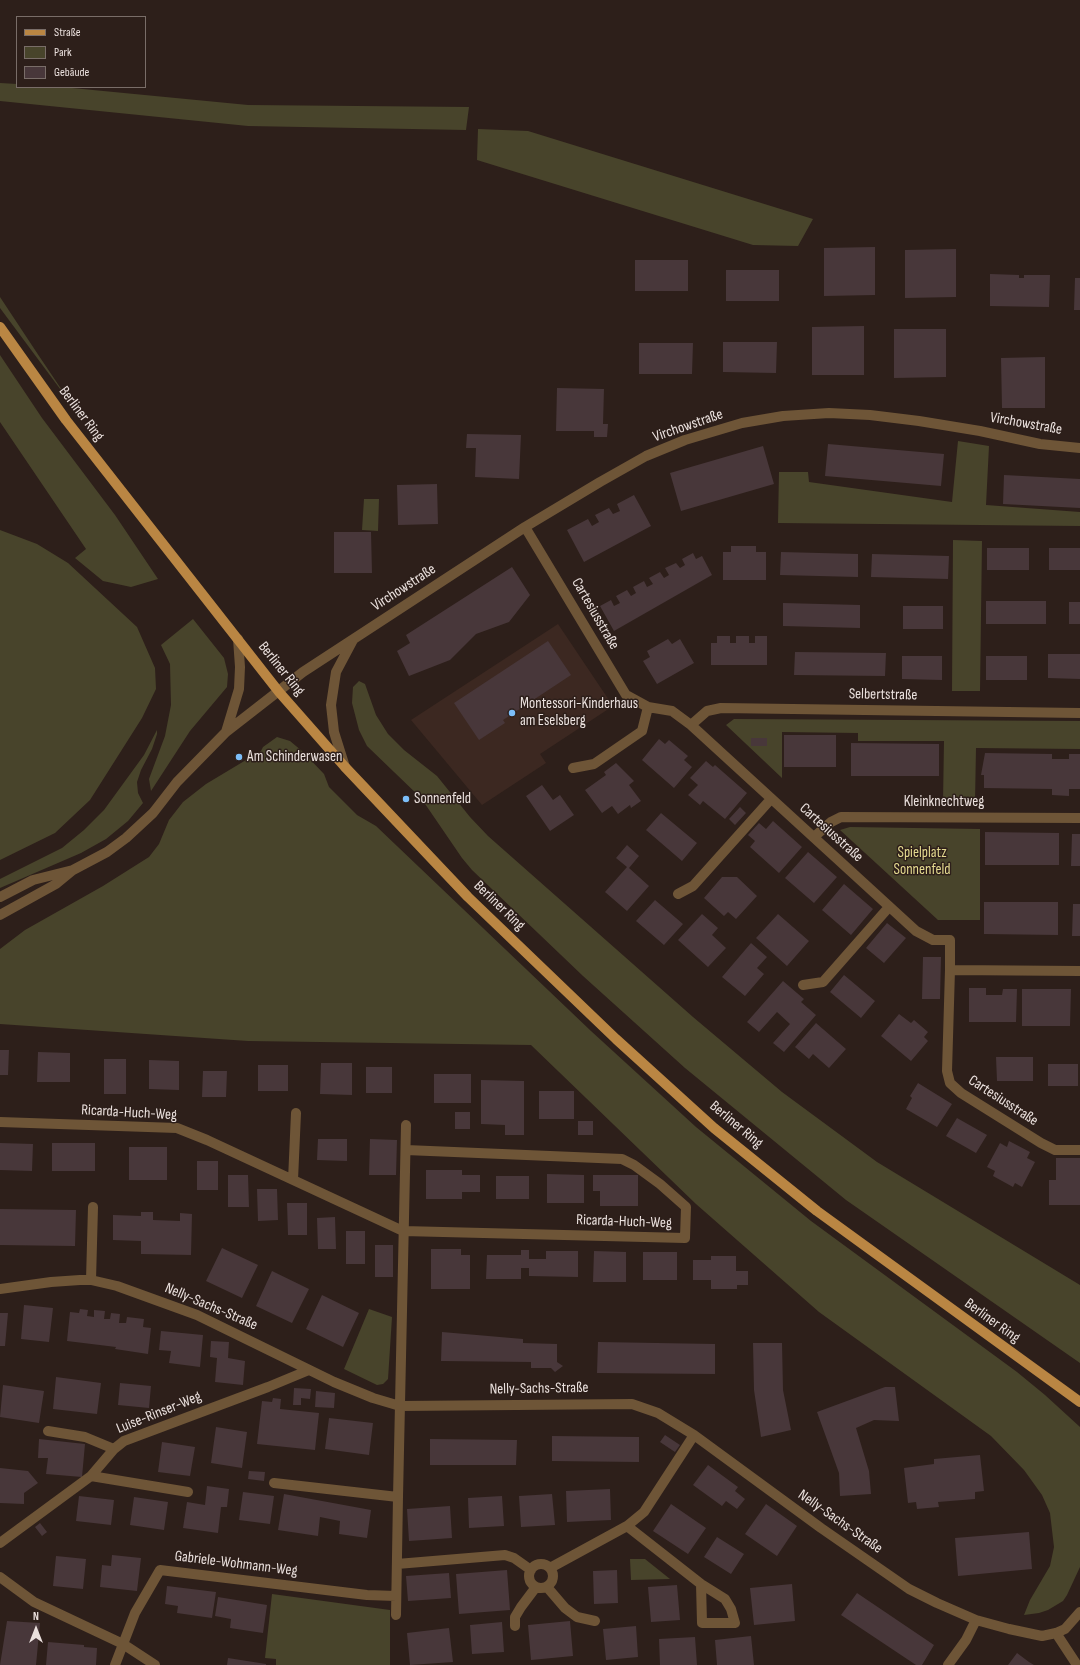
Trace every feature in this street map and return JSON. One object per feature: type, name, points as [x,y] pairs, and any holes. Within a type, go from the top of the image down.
[{"type":"main road","name":"Berliner Ring","points":[[0,327],[57,407],[279,692],[345,767],[468,897],[616,1039],[714,1128],[817,1211],[1080,1402]]},
{"type":"main road","points":[[1068,1394],[1080,1410]]},
{"type":"street","name":"Virchowstraße","points":[[226,732],[303,672],[525,527],[646,456],[703,434],[742,423],[783,416],[829,413],[870,415],[967,428],[1040,444],[1080,448]]},
{"type":"street","name":"Cartesiusstraße","points":[[525,527],[626,695],[648,707],[672,711],[691,725],[916,931],[933,940],[950,940],[947,1071],[950,1082],[961,1092],[1041,1143],[1056,1150],[1080,1150]]},
{"type":"street","points":[[0,915],[56,884],[73,870],[107,852],[126,838],[153,814],[177,782],[226,732],[238,690],[240,667],[238,639]]},
{"type":"street","name":"Virchowstraße","points":[[345,767],[334,732],[330,705],[336,672],[354,639]]},
{"type":"street","points":[[573,768],[594,764],[642,731],[648,707]]},
{"type":"street","name":"Selbertstraße","points":[[691,725],[707,711],[721,708],[1080,713]]},
{"type":"street","points":[[678,894],[693,886],[771,799]]},
{"type":"street","name":"Kleinknechtweg","points":[[814,837],[831,822],[841,817],[1080,818]]},
{"type":"street","points":[[0,897],[33,880],[73,870]]},
{"type":"street","points":[[803,985],[822,982],[889,906]]},
{"type":"street","points":[[950,970],[1080,971]]},
{"type":"street","points":[[293,1180],[296,1113]]},
{"type":"street","name":"Ricarda-Huch-Weg","points":[[0,1122],[177,1128],[207,1140],[403,1231],[685,1238],[686,1207],[660,1184],[634,1165],[622,1159],[406,1150]]},
{"type":"street","points":[[396,1615],[406,1125]]},
{"type":"street","points":[[92,1280],[93,1206]]},
{"type":"street","name":"Nelly-Sachs-Straße","points":[[0,1289],[51,1282],[92,1280],[117,1286],[197,1315],[309,1370],[354,1390],[400,1406],[632,1404],[658,1413],[694,1435],[821,1528],[909,1589],[976,1620],[1027,1634],[1042,1636],[1056,1634]]},
{"type":"street","name":"Luise-Rinser-Weg","points":[[0,1543],[91,1476],[114,1449],[124,1441],[275,1385],[309,1370]]},
{"type":"street","points":[[48,1431],[85,1437],[114,1449]]},
{"type":"street","points":[[550,1568],[627,1526],[644,1512],[694,1435]]},
{"type":"street","points":[[91,1476],[188,1492]]},
{"type":"street","points":[[274,1483],[398,1497]]},
{"type":"street","points":[[627,1526],[701,1584],[725,1599],[731,1609],[735,1624],[702,1623],[701,1584]]},
{"type":"street","points":[[397,1564],[505,1555],[514,1558],[531,1570]]},
{"type":"street","points":[[536,1587],[529,1578],[531,1570],[540,1564],[550,1568]]},
{"type":"street","points":[[515,1626],[518,1612],[536,1587],[547,1586],[553,1578],[550,1568]]},
{"type":"street","name":"Gabriele-Wohmann-Weg","points":[[123,1644],[135,1613],[160,1570],[367,1595],[396,1596]]},
{"type":"street","points":[[0,1577],[34,1602],[123,1644],[155,1665]]},
{"type":"street","points":[[547,1586],[565,1608],[577,1617],[594,1621]]},
{"type":"street","points":[[1077,1665],[1056,1634],[1065,1629],[1080,1612]]},
{"type":"street","points":[[948,1665],[966,1640],[976,1620]]},
{"type":"street","points":[[115,1665],[123,1644]]},
{"type":"shaded area","name":"Montessori-Kinderhaus am Eselsberg","points":[[558,624],[613,706],[540,754],[546,763],[482,805],[411,720]]},
{"type":"green space","points":[[0,83],[16,84],[16,88],[72,88],[248,105],[469,107],[466,130],[248,126],[0,101]]},
{"type":"green space","points":[[478,129],[528,131],[813,219],[798,246],[753,245],[477,160]]},
{"type":"green space","points":[[0,297],[39,356],[72,405],[0,308]]},
{"type":"green space","points":[[0,355],[42,418],[115,515],[158,579],[131,587],[103,581],[75,558],[86,549],[0,422]]},
{"type":"green space","points":[[958,441],[989,446],[986,505],[1080,512],[1080,526],[778,523],[779,472],[808,472],[809,482],[952,502]]},
{"type":"green space","points":[[364,499],[379,499],[378,531],[362,530]]},
{"type":"green space","points":[[0,530],[37,544],[68,563],[137,627],[155,668],[156,689],[142,718],[90,800],[55,833],[0,860]]},
{"type":"green space","points":[[953,540],[982,541],[980,691],[952,691]]},
{"type":"green space","points":[[193,619],[224,658],[228,674],[227,687],[190,731],[151,791],[149,779],[165,736],[171,705],[170,664],[161,645]]},
{"type":"green space","points":[[359,681],[365,684],[376,715],[388,734],[404,750],[437,776],[470,817],[488,836],[693,1017],[782,1092],[877,1162],[1080,1285],[1080,1363],[846,1200],[685,1068],[583,976],[472,870],[462,858],[421,798],[367,746],[359,730],[352,703],[353,687]]},
{"type":"green space","points":[[734,719],[1080,721],[1080,749],[976,748],[975,802],[943,802],[944,741],[858,741],[858,733],[782,732],[782,778],[726,725]]},
{"type":"green space","points":[[157,730],[152,749],[141,770],[137,782],[138,793],[143,803],[128,821],[106,839],[81,853],[0,888],[0,879],[62,848],[84,830],[104,810],[144,755]]},
{"type":"green space","points":[[277,737],[290,741],[302,751],[324,774],[329,787],[357,815],[376,826],[591,1031],[696,1127],[811,1221],[1017,1372],[1080,1427],[1080,1567],[1063,1601],[1048,1610],[1024,1615],[1030,1600],[1050,1566],[1054,1547],[1050,1513],[1042,1495],[1024,1470],[991,1436],[819,1312],[696,1204],[531,1045],[248,1041],[0,1024],[0,949],[25,930],[103,886],[149,857],[159,844],[169,820],[183,802],[206,784],[261,751],[263,747]]},
{"type":"green space","name":"Spielplatz Sonnenfeld","points":[[850,827],[980,829],[980,920],[938,920],[840,830]]},
{"type":"green space","points":[[369,1309],[392,1317],[388,1379],[383,1384],[377,1385],[344,1369]]},
{"type":"green space","points":[[630,1559],[645,1559],[670,1579],[631,1580]]},
{"type":"green space","points":[[272,1594],[390,1610],[390,1665],[276,1665],[276,1659],[265,1658]]},
{"type":"building","points":[[875,247],[875,295],[824,296],[824,248]]},
{"type":"building","points":[[956,249],[956,297],[905,298],[905,250]]},
{"type":"building","points":[[635,260],[688,260],[688,291],[635,291]]},
{"type":"building","points":[[726,270],[779,270],[779,301],[726,301]]},
{"type":"building","points":[[990,274],[1019,275],[1019,278],[1024,278],[1024,275],[1050,275],[1049,307],[990,306]]},
{"type":"building","points":[[1075,278],[1080,278],[1080,310],[1074,310]]},
{"type":"building","points":[[864,326],[864,375],[812,375],[812,327]]},
{"type":"building","points":[[894,329],[946,329],[946,377],[894,378]]},
{"type":"building","points":[[723,342],[777,342],[776,373],[723,372]]},
{"type":"building","points":[[639,343],[693,343],[692,374],[639,374]]},
{"type":"building","points":[[1045,357],[1045,408],[1002,408],[1001,358]]},
{"type":"building","points":[[557,388],[604,389],[603,424],[608,424],[607,437],[594,437],[594,431],[556,431]]},
{"type":"building","points":[[467,434],[521,435],[519,479],[475,477],[476,448],[466,448]]},
{"type":"building","points":[[828,444],[944,454],[941,486],[825,476]]},
{"type":"building","points":[[763,446],[774,484],[681,511],[670,473]]},
{"type":"building","points":[[1004,475],[1080,479],[1080,508],[1003,504]]},
{"type":"building","points":[[437,484],[438,524],[398,525],[397,485]]},
{"type":"building","points":[[634,495],[651,526],[584,562],[567,530],[588,519],[592,526],[599,522],[595,515],[609,508],[613,514],[620,511],[617,504]]},
{"type":"building","points":[[334,532],[371,532],[372,573],[334,573]]},
{"type":"building","points":[[731,546],[756,546],[756,552],[766,552],[766,580],[723,580],[723,552],[731,552]]},
{"type":"building","points":[[987,548],[1029,548],[1029,570],[987,570]]},
{"type":"building","points":[[1049,548],[1080,548],[1080,570],[1049,570]]},
{"type":"building","points":[[781,552],[858,554],[858,577],[780,575]]},
{"type":"building","points":[[693,553],[696,559],[702,556],[712,575],[614,631],[600,606],[611,600],[614,606],[620,603],[616,596],[627,590],[631,596],[636,593],[633,587],[644,581],[647,587],[653,584],[649,578],[660,572],[664,578],[669,575],[665,568],[676,563],[680,568],[685,565],[682,559]]},
{"type":"building","points":[[872,554],[949,556],[948,579],[871,577]]},
{"type":"building","points":[[512,567],[530,595],[509,622],[476,634],[450,660],[409,676],[397,651],[410,643],[406,635]]},
{"type":"building","points":[[986,601],[1046,601],[1046,624],[986,624]]},
{"type":"building","points":[[1069,602],[1080,602],[1080,624],[1069,624]]},
{"type":"building","points":[[783,603],[860,605],[860,628],[783,626]]},
{"type":"building","points":[[903,606],[943,606],[943,629],[903,629]]},
{"type":"building","points":[[717,636],[730,636],[730,643],[736,643],[736,636],[749,636],[749,643],[755,643],[755,636],[767,636],[767,665],[711,665],[711,643],[717,643]]},
{"type":"building","points":[[668,639],[672,644],[680,639],[694,663],[657,684],[643,661],[650,657],[647,651]]},
{"type":"building","points":[[548,641],[571,675],[503,720],[505,723],[479,740],[454,703]]},
{"type":"building","points":[[795,652],[886,653],[885,676],[794,675]]},
{"type":"building","points":[[1048,654],[1080,654],[1080,679],[1048,678]]},
{"type":"building","points":[[902,656],[942,656],[942,680],[902,679]]},
{"type":"building","points":[[986,656],[1027,656],[1027,680],[986,680]]},
{"type":"building","points":[[784,735],[836,735],[836,767],[784,767]]},
{"type":"building","points":[[751,738],[767,738],[767,746],[751,746]]},
{"type":"building","points":[[659,739],[665,744],[669,740],[688,756],[684,760],[692,767],[674,788],[642,760]]},
{"type":"building","points":[[851,743],[939,744],[939,776],[851,776]]},
{"type":"building","points":[[985,753],[1052,754],[1052,759],[1069,759],[1069,754],[1080,754],[1080,789],[1069,789],[1069,796],[1052,795],[1052,789],[984,788],[984,775],[981,775]]},
{"type":"building","points":[[706,761],[713,767],[715,765],[747,793],[725,819],[703,801],[700,805],[688,795],[698,785],[690,778]]},
{"type":"building","points":[[616,763],[634,781],[629,785],[641,801],[631,808],[630,805],[618,814],[612,806],[602,813],[585,790],[606,775],[604,772]]},
{"type":"building","points":[[542,785],[553,800],[560,795],[574,815],[550,831],[526,796]]},
{"type":"building","points":[[740,807],[746,813],[735,825],[729,819]]},
{"type":"building","points":[[661,813],[697,843],[682,861],[646,830]]},
{"type":"building","points":[[773,821],[802,847],[779,873],[750,847],[755,841],[748,835],[759,823],[766,829]]},
{"type":"building","points":[[985,832],[1059,833],[1059,865],[985,865]]},
{"type":"building","points":[[1072,834],[1080,834],[1080,866],[1071,866]]},
{"type":"building","points":[[627,845],[639,856],[629,868],[649,886],[627,911],[605,892],[627,867],[616,858]]},
{"type":"building","points":[[808,852],[837,877],[814,903],[785,878]]},
{"type":"building","points":[[722,877],[737,877],[757,896],[736,919],[728,912],[724,916],[704,898]]},
{"type":"building","points":[[844,884],[873,909],[851,935],[822,910]]},
{"type":"building","points":[[655,900],[683,924],[664,945],[636,921]]},
{"type":"building","points":[[984,902],[1058,902],[1058,935],[984,934]]},
{"type":"building","points":[[1073,904],[1080,904],[1080,936],[1072,936]]},
{"type":"building","points":[[702,914],[718,928],[712,935],[726,948],[708,967],[678,940]]},
{"type":"building","points":[[778,914],[809,941],[787,966],[756,938]]},
{"type":"building","points":[[887,923],[906,938],[884,963],[866,948]]},
{"type":"building","points":[[751,943],[767,957],[757,968],[764,974],[745,996],[722,977]]},
{"type":"building","points":[[923,957],[941,957],[940,999],[922,999]]},
{"type":"building","points":[[844,975],[875,1001],[861,1018],[830,992]]},
{"type":"building","points":[[783,981],[804,999],[801,1002],[816,1015],[784,1052],[773,1043],[790,1024],[777,1012],[759,1032],[747,1022]]},
{"type":"building","points":[[969,988],[986,988],[986,995],[1002,995],[1003,989],[1017,989],[1016,1022],[969,1022]]},
{"type":"building","points":[[1022,989],[1071,989],[1070,1026],[1022,1026]]},
{"type":"building","points":[[899,1014],[911,1023],[914,1020],[928,1032],[924,1037],[928,1041],[911,1061],[881,1036]]},
{"type":"building","points":[[816,1023],[846,1049],[829,1068],[813,1054],[809,1059],[795,1047]]},
{"type":"building","points":[[0,1050],[9,1050],[8,1075],[0,1075]]},
{"type":"building","points":[[38,1052],[70,1053],[70,1082],[37,1082]]},
{"type":"building","points":[[996,1057],[1033,1057],[1033,1081],[997,1081]]},
{"type":"building","points":[[104,1059],[126,1059],[126,1094],[104,1094]]},
{"type":"building","points":[[149,1060],[179,1061],[179,1090],[149,1089]]},
{"type":"building","points":[[321,1063],[352,1063],[352,1095],[320,1094]]},
{"type":"building","points":[[1048,1064],[1078,1064],[1078,1086],[1048,1086]]},
{"type":"building","points":[[258,1065],[288,1065],[288,1091],[258,1091]]},
{"type":"building","points":[[366,1067],[392,1067],[392,1093],[366,1093]]},
{"type":"building","points":[[203,1071],[227,1071],[226,1097],[202,1097]]},
{"type":"building","points":[[434,1074],[471,1074],[471,1103],[434,1103]]},
{"type":"building","points":[[481,1080],[524,1081],[524,1135],[505,1135],[505,1125],[481,1124]]},
{"type":"building","points":[[918,1083],[952,1104],[937,1127],[906,1109],[912,1098],[910,1096]]},
{"type":"building","points":[[539,1091],[574,1091],[574,1119],[539,1119]]},
{"type":"building","points":[[455,1112],[470,1112],[470,1129],[455,1129]]},
{"type":"building","points":[[957,1118],[987,1135],[976,1153],[946,1136]]},
{"type":"building","points":[[578,1121],[593,1121],[593,1135],[578,1135]]},
{"type":"building","points":[[318,1139],[347,1139],[347,1161],[317,1160]]},
{"type":"building","points":[[370,1139],[397,1140],[396,1175],[369,1175]]},
{"type":"building","points":[[1009,1141],[1030,1152],[1027,1158],[1035,1162],[1022,1187],[1015,1183],[1013,1187],[993,1176],[995,1171],[987,1167],[1000,1143],[1007,1147]]},
{"type":"building","points":[[0,1143],[33,1144],[32,1171],[0,1170]]},
{"type":"building","points":[[52,1143],[95,1143],[95,1171],[52,1171]]},
{"type":"building","points":[[129,1147],[167,1147],[167,1180],[129,1180]]},
{"type":"building","points":[[1056,1158],[1080,1158],[1080,1205],[1049,1205],[1049,1180],[1056,1180]]},
{"type":"building","points":[[197,1161],[218,1161],[218,1190],[197,1190]]},
{"type":"building","points":[[426,1170],[462,1170],[462,1175],[480,1175],[480,1192],[462,1192],[462,1199],[426,1199]]},
{"type":"building","points":[[547,1174],[584,1175],[584,1203],[547,1203]]},
{"type":"building","points":[[228,1175],[248,1175],[249,1207],[228,1207]]},
{"type":"building","points":[[593,1175],[638,1175],[638,1206],[600,1206],[600,1191],[593,1191]]},
{"type":"building","points":[[496,1176],[529,1176],[529,1199],[496,1199]]},
{"type":"building","points":[[257,1189],[277,1189],[278,1220],[258,1221]]},
{"type":"building","points":[[287,1203],[307,1203],[307,1235],[288,1235]]},
{"type":"building","points":[[0,1209],[76,1210],[75,1246],[0,1245]]},
{"type":"building","points":[[141,1212],[153,1212],[153,1220],[180,1221],[180,1213],[192,1214],[191,1255],[141,1254],[141,1241],[113,1240],[113,1215],[141,1216]]},
{"type":"building","points":[[335,1217],[336,1249],[318,1249],[317,1218]]},
{"type":"building","points":[[346,1231],[365,1231],[365,1264],[346,1264]]},
{"type":"building","points":[[375,1245],[393,1245],[393,1277],[375,1277]]},
{"type":"building","points":[[222,1248],[258,1265],[242,1298],[206,1281]]},
{"type":"building","points":[[431,1249],[461,1249],[461,1255],[470,1255],[470,1289],[431,1289]]},
{"type":"building","points":[[521,1250],[529,1250],[529,1259],[546,1259],[546,1251],[578,1251],[578,1277],[529,1276],[529,1268],[521,1268],[521,1279],[486,1279],[487,1255],[521,1255]]},
{"type":"building","points":[[594,1251],[626,1252],[626,1282],[593,1282]]},
{"type":"building","points":[[643,1252],[677,1252],[677,1280],[643,1280]]},
{"type":"building","points":[[711,1256],[736,1256],[736,1271],[748,1271],[748,1285],[737,1285],[737,1289],[711,1289],[711,1280],[693,1280],[693,1260],[711,1260]]},
{"type":"building","points":[[272,1271],[309,1289],[292,1323],[256,1306]]},
{"type":"building","points":[[322,1295],[359,1313],[343,1347],[306,1329]]},
{"type":"building","points":[[24,1305],[53,1308],[49,1342],[21,1339]]},
{"type":"building","points":[[80,1309],[88,1310],[87,1316],[94,1317],[94,1310],[105,1311],[104,1319],[110,1319],[111,1313],[120,1314],[119,1323],[126,1323],[127,1317],[144,1319],[143,1327],[151,1328],[148,1354],[115,1349],[116,1347],[67,1341],[70,1312],[79,1313]]},
{"type":"building","points":[[0,1313],[8,1313],[5,1346],[0,1346]]},
{"type":"building","points":[[161,1331],[203,1335],[200,1367],[169,1363],[171,1351],[159,1350]]},
{"type":"building","points":[[442,1332],[523,1339],[523,1343],[557,1344],[557,1362],[563,1366],[555,1372],[551,1368],[531,1368],[531,1362],[441,1361]]},
{"type":"building","points":[[211,1341],[229,1342],[228,1358],[245,1361],[243,1385],[215,1382],[217,1358],[210,1357]]},
{"type":"building","points":[[598,1342],[715,1344],[715,1374],[597,1373]]},
{"type":"building","points":[[753,1343],[782,1343],[783,1390],[791,1430],[761,1437],[754,1390]]},
{"type":"building","points":[[56,1377],[101,1383],[97,1414],[53,1409]]},
{"type":"building","points":[[120,1383],[151,1386],[149,1408],[118,1405]]},
{"type":"building","points":[[3,1385],[44,1391],[39,1423],[0,1417]]},
{"type":"building","points":[[885,1387],[895,1387],[899,1421],[874,1420],[856,1428],[869,1471],[871,1494],[840,1496],[839,1473],[817,1412]]},
{"type":"building","points":[[294,1388],[311,1389],[310,1399],[301,1398],[301,1405],[293,1405]]},
{"type":"building","points":[[316,1391],[335,1393],[334,1408],[315,1407]]},
{"type":"building","points":[[273,1398],[281,1399],[280,1409],[319,1413],[315,1450],[257,1444],[262,1401],[272,1402]]},
{"type":"building","points":[[329,1418],[373,1423],[369,1455],[325,1449]]},
{"type":"building","points":[[216,1427],[247,1432],[242,1468],[211,1463]]},
{"type":"building","points":[[665,1435],[680,1445],[675,1452],[660,1442]]},
{"type":"building","points":[[552,1436],[639,1437],[639,1462],[552,1461]]},
{"type":"building","points":[[39,1439],[85,1444],[82,1477],[46,1474],[48,1458],[38,1458]]},
{"type":"building","points":[[430,1439],[517,1440],[516,1465],[430,1465]]},
{"type":"building","points":[[162,1442],[195,1447],[190,1476],[158,1472]]},
{"type":"building","points":[[980,1455],[984,1491],[975,1492],[975,1499],[938,1502],[939,1507],[917,1509],[916,1502],[908,1503],[904,1468],[934,1464],[934,1459]]},
{"type":"building","points":[[708,1465],[738,1487],[735,1491],[745,1499],[737,1509],[726,1501],[722,1506],[693,1485]]},
{"type":"building","points":[[0,1468],[28,1471],[38,1483],[24,1493],[24,1504],[0,1503]]},
{"type":"building","points":[[249,1471],[265,1472],[264,1481],[248,1479]]},
{"type":"building","points":[[207,1486],[229,1489],[227,1507],[221,1507],[218,1533],[183,1528],[187,1502],[205,1505]]},
{"type":"building","points":[[610,1489],[611,1520],[567,1522],[566,1491]]},
{"type":"building","points":[[243,1492],[274,1496],[270,1524],[239,1520]]},
{"type":"building","points":[[284,1494],[371,1510],[367,1538],[339,1534],[340,1521],[320,1517],[318,1536],[278,1530]]},
{"type":"building","points":[[552,1494],[555,1525],[521,1527],[519,1496]]},
{"type":"building","points":[[79,1496],[114,1500],[111,1525],[76,1521]]},
{"type":"building","points":[[502,1496],[504,1526],[469,1528],[468,1498]]},
{"type":"building","points":[[134,1497],[168,1502],[164,1530],[130,1525]]},
{"type":"building","points":[[671,1504],[706,1528],[688,1554],[653,1531]]},
{"type":"building","points":[[766,1504],[797,1526],[777,1556],[745,1534]]},
{"type":"building","points":[[450,1506],[452,1538],[409,1541],[407,1509]]},
{"type":"building","points":[[40,1523],[47,1532],[42,1536],[35,1527]]},
{"type":"building","points":[[1029,1532],[1032,1569],[958,1576],[955,1538]]},
{"type":"building","points":[[717,1537],[744,1554],[731,1574],[704,1557]]},
{"type":"building","points":[[112,1555],[141,1558],[137,1591],[100,1587],[102,1565],[111,1566]]},
{"type":"building","points":[[56,1556],[86,1559],[83,1589],[53,1586]]},
{"type":"building","points":[[507,1570],[510,1610],[459,1614],[456,1574]]},
{"type":"building","points":[[617,1570],[618,1603],[594,1604],[593,1571]]},
{"type":"building","points":[[449,1573],[451,1598],[408,1601],[406,1576]]},
{"type":"building","points":[[792,1584],[795,1621],[754,1625],[750,1588]]},
{"type":"building","points":[[677,1585],[680,1620],[651,1622],[648,1587]]},
{"type":"building","points":[[167,1586],[216,1592],[212,1618],[177,1613],[178,1606],[165,1604]]},
{"type":"building","points":[[857,1593],[934,1645],[922,1665],[916,1665],[841,1615]]},
{"type":"building","points":[[218,1597],[267,1605],[263,1633],[230,1628],[231,1619],[215,1616]]},
{"type":"building","points":[[7,1621],[40,1623],[36,1665],[0,1665]]},
{"type":"building","points":[[570,1621],[573,1656],[531,1660],[528,1625]]},
{"type":"building","points":[[502,1622],[504,1652],[472,1654],[470,1625]]},
{"type":"building","points":[[636,1626],[638,1657],[606,1660],[603,1629]]},
{"type":"building","points":[[449,1628],[453,1662],[410,1665],[407,1633]]},
{"type":"building","points":[[751,1636],[754,1665],[717,1665],[715,1640]]},
{"type":"building","points":[[695,1637],[697,1665],[660,1665],[659,1639]]},
{"type":"building","points":[[48,1642],[84,1645],[84,1647],[97,1648],[96,1665],[46,1665]]},
{"type":"building","points":[[1017,1653],[1029,1662],[1034,1665],[1008,1665]]},
{"type":"building","points":[[228,1658],[266,1664],[266,1665],[227,1665]]},
{"type":"place","name":"Montessori-Kinderhaus am Eselsberg","points":[[512,713]]},
{"type":"place","name":"Am Schinderwasen","points":[[239,757]]},
{"type":"place","name":"Sonnenfeld","points":[[406,799]]}]
